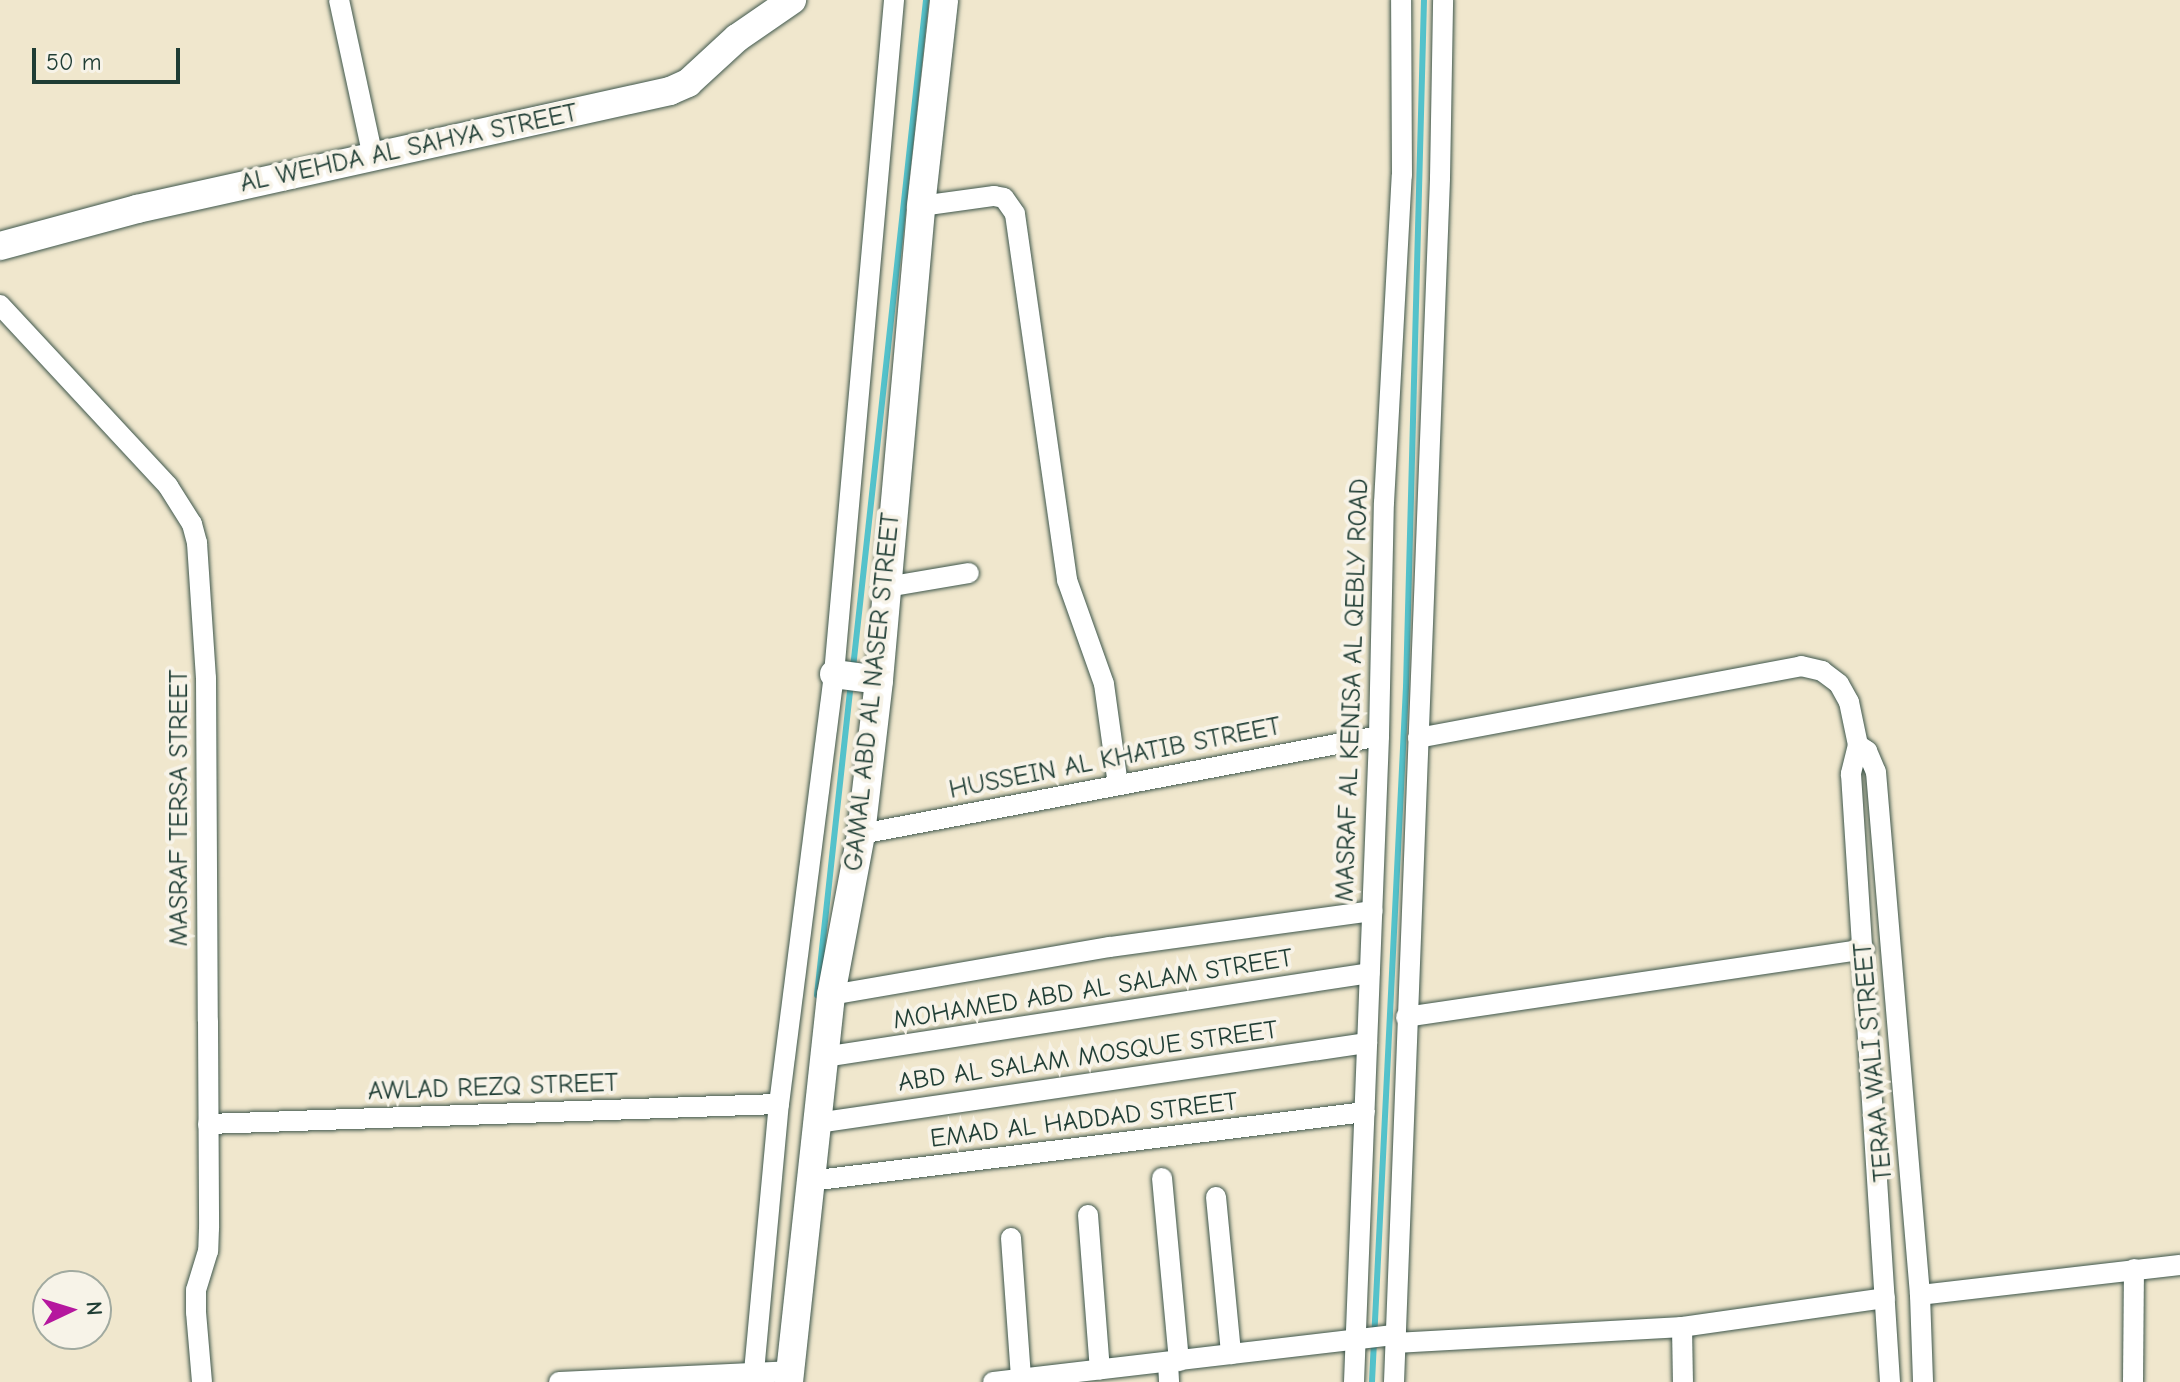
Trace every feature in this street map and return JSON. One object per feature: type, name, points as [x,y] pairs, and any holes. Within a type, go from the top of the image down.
[{"type":"street","points":[[339,0],[373,157]]},
{"type":"street","name":"AL WEHDA AL SAHYA STREET","points":[[0,246],[137,209],[681,87],[737,38],[792,0]]},
{"type":"street","name":"GAMAL ABD AL NASER STREET","points":[[778,1374],[779,1104],[838,675],[894,0]]},
{"type":"street","name":"GAMAL ABD AL NASER STREET","points":[[778,1374],[810,1181],[831,995],[861,834],[921,206],[944,0]]},
{"type":"street","name":"MASRAF AL KENISA AL QEBLY ROAD","points":[[1354,1382],[1379,736],[1384,503],[1402,175],[1401,0]]},
{"type":"street","points":[[1394,1382],[1440,178],[1443,0]]},
{"type":"street","points":[[921,206],[994,196],[1004,198],[1015,214],[1067,580],[1104,684],[1118,785]]},
{"type":"street","name":"MASRAF TERSA STREET","points":[[0,305],[168,486],[192,524],[201,577],[206,678],[208,1251],[196,1290],[202,1382]]},
{"type":"street","points":[[887,587],[969,573]]},
{"type":"street","name":"TERAA WALI STREET","points":[[1418,738],[1801,666],[1822,671],[1839,684],[1849,702],[1858,745],[1851,774],[1890,1382]]},
{"type":"street","points":[[838,675],[875,679]]},
{"type":"street","name":"HUSSEIN AL KHATIB STREET","points":[[861,834],[1379,736]]},
{"type":"street","name":"TERAA WALI STREET","points":[[1858,745],[1867,751],[1876,772],[1920,1295],[1923,1382]]},
{"type":"street","points":[[831,995],[1110,947],[1373,911]]},
{"type":"street","points":[[1406,1017],[1864,949]]},
{"type":"street","name":"MOHAMED ABD AL SALAM STREET","points":[[824,1057],[1370,973]]},
{"type":"street","name":"ABD AL SALAM MOSQUE STREET","points":[[817,1123],[1367,1043]]},
{"type":"street","name":"EMAD AL HADDAD STREET","points":[[810,1181],[1365,1106],[1403,1096]]},
{"type":"street","name":"AWLAD REZQ STREET","points":[[208,1124],[779,1104]]},
{"type":"street","points":[[1162,1178],[1172,1368]]},
{"type":"street","points":[[1216,1197],[1231,1354]]},
{"type":"street","points":[[1088,1215],[1100,1370]]},
{"type":"street","points":[[1011,1238],[1021,1379]]},
{"type":"street","points":[[1920,1295],[2180,1265]]},
{"type":"street","points":[[2133,1382],[2134,1269]]},
{"type":"street","points":[[993,1382],[1100,1370],[1126,1374],[1172,1368],[1231,1354],[1356,1340],[1682,1327],[1885,1298]]},
{"type":"street","points":[[1682,1327],[1683,1382]]},
{"type":"street","points":[[559,1382],[778,1374]]},
{"type":"waterway","points":[[853,668],[926,0]]},
{"type":"waterway","points":[[1372,1382],[1406,687],[1424,0]]},
{"type":"waterway","points":[[817,995],[851,684]]}]
